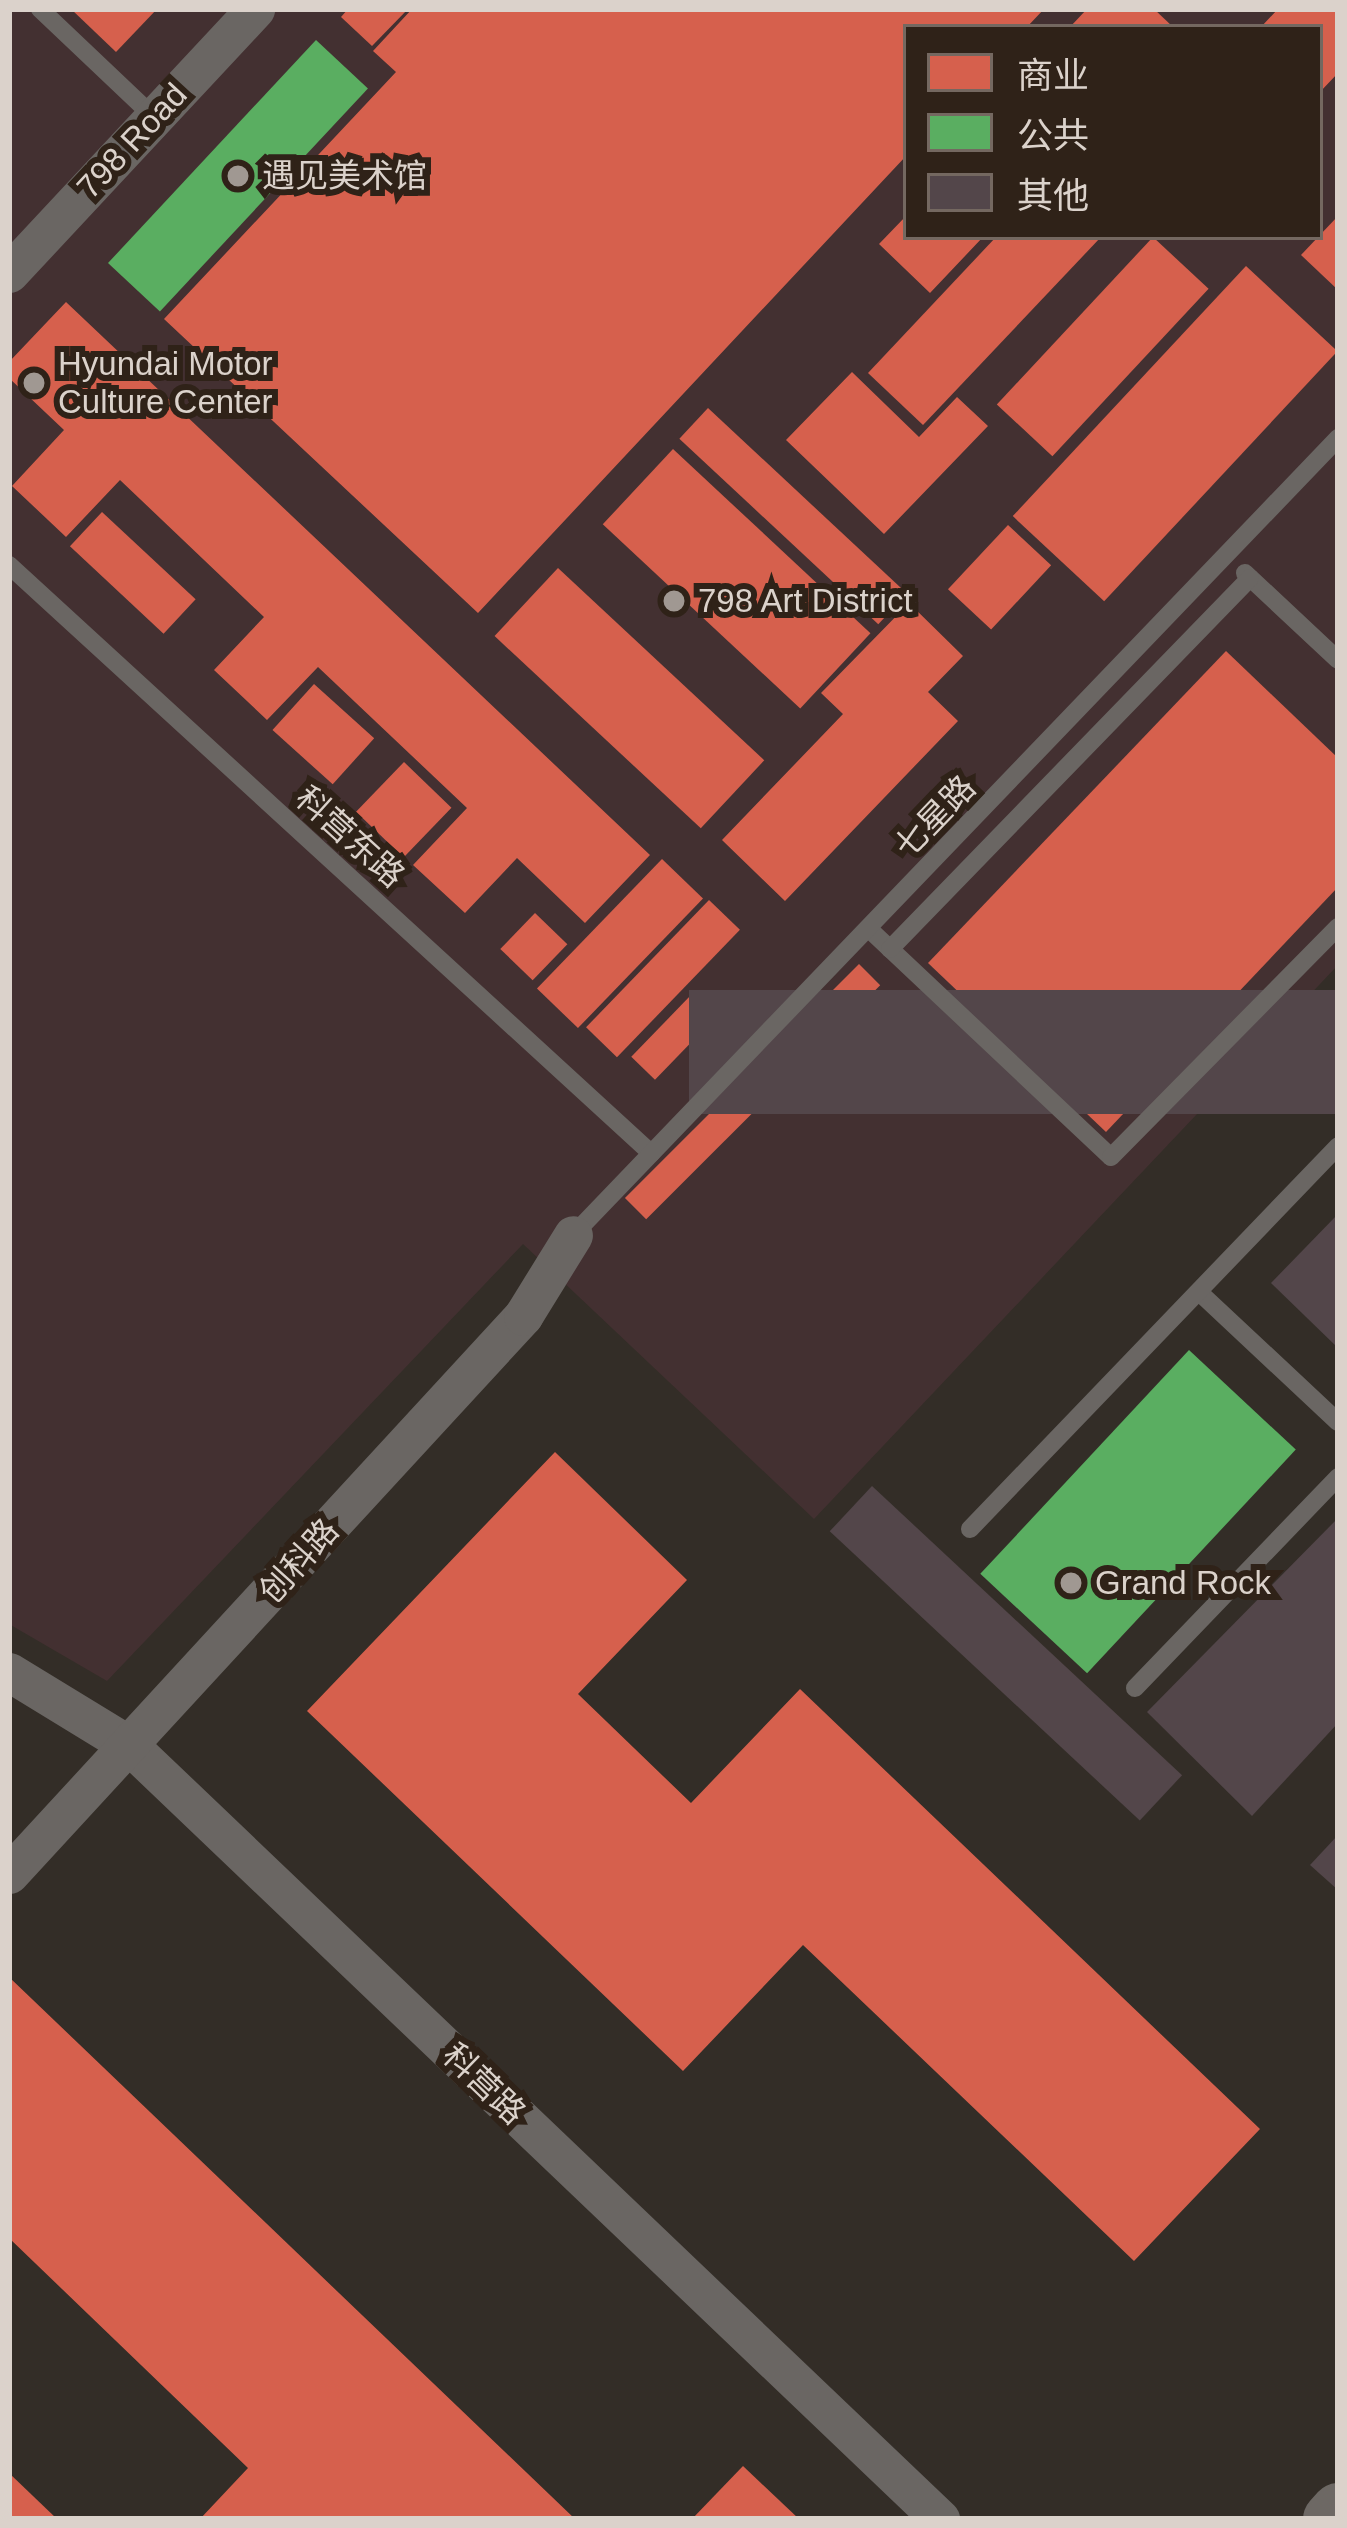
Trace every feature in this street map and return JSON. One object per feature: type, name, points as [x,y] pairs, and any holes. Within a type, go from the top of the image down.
[{"type":"street","name":"798 Road","points":[[9,273],[255,9]]},
{"type":"street","name":"创科路","points":[[9,1874],[523,1316],[573,1235]]},
{"type":"street","name":"科营路","points":[[9,1672],[130,1746],[940,2519]]},
{"type":"street","points":[[1330,2519],[1338,2510]]},
{"type":"lane","points":[[40,9],[154,117]]},
{"type":"lane","name":"七星路","points":[[573,1235],[1338,438]]},
{"type":"lane","points":[[1228,557],[1338,660]]},
{"type":"lane","name":"科营东路","points":[[9,565],[651,1153]]},
{"type":"lane","points":[[890,949],[1250,578]]},
{"type":"lane","points":[[868,929],[1111,1157],[1338,927]]},
{"type":"lane","points":[[970,1529],[1338,1146]]},
{"type":"lane","points":[[1199,1292],[1338,1422]]},
{"type":"lane","points":[[1136,1688],[1338,1477]]},
{"type":"shaded area","name":"798 Art District","points":[[9,9],[1338,9],[1338,965],[814,1519],[523,1244],[107,1681],[9,1624]]},
{"type":"building: 商业","points":[[71,9],[157,9],[116,52]]},
{"type":"building: 商业","points":[[348,9],[408,9],[372,46],[341,17]]},
{"type":"building: 商业","points":[[412,9],[1044,9],[1030,24],[903,24],[903,159],[478,613],[164,319],[396,72],[373,51]]},
{"type":"building: 商业","points":[[1087,9],[1154,9],[1170,24],[1073,24]]},
{"type":"building: 商业","points":[[1278,9],[1338,9],[1338,73],[1323,89],[1323,24],[1264,24]]},
{"type":"building: 商业","points":[[1338,216],[1338,290],[1301,255],[1315,240],[1323,240],[1323,232]]},
{"type":"building: 商业","points":[[903,219],[903,240],[980,240],[930,293],[879,244]]},
{"type":"building: 商业","points":[[993,240],[1098,240],[923,425],[868,373]]},
{"type":"building: 商业","points":[[1150,240],[1156,240],[1209,289],[1052,456],[997,404]]},
{"type":"building: 商业","points":[[1246,266],[1337,351],[1104,601],[1013,516]]},
{"type":"building: 商业","points":[[66,302],[650,855],[585,923],[517,858],[465,913],[413,865],[467,808],[318,667],[267,720],[214,670],[264,617],[120,480],[66,537],[12,486],[64,430],[9,378],[9,362]]},
{"type":"building: 商业","points":[[852,372],[919,437],[957,397],[988,426],[884,534],[786,440]]},
{"type":"building: 商业","points":[[708,408],[907,594],[878,624],[679,439]]},
{"type":"building: 商业","points":[[673,449],[870,633],[800,708],[603,524]]},
{"type":"building: 商业","points":[[102,512],[196,599],[164,634],[70,546]]},
{"type":"building: 商业","points":[[1008,525],[1051,565],[991,630],[948,589]]},
{"type":"building: 商业","points":[[558,568],[764,760],[701,828],[495,636]]},
{"type":"building: 商业","points":[[909,603],[963,656],[928,692],[958,721],[785,901],[722,840],[843,714],[821,693]]},
{"type":"building: 商业","points":[[1226,651],[1338,758],[1338,887],[1106,1132],[928,963]]},
{"type":"building: 商业","points":[[314,684],[374,738],[333,784],[273,730]]},
{"type":"building: 商业","points":[[404,762],[451,808],[404,857],[356,812]]},
{"type":"building: 商业","points":[[662,859],[703,899],[578,1028],[537,988]]},
{"type":"building: 商业","points":[[709,900],[740,930],[617,1057],[586,1027]]},
{"type":"building: 商业","points":[[535,913],[567,944],[533,980],[500,949]]},
{"type":"building: 商业","points":[[859,964],[880,985],[646,1219],[625,1198]]},
{"type":"building: 商业","points":[[691,995],[715,1018],[655,1080],[631,1057]]},
{"type":"building: 商业","points":[[555,1452],[687,1580],[578,1694],[691,1803],[800,1689],[1260,2129],[1134,2261],[803,1945],[683,2071],[307,1711]]},
{"type":"building: 商业","points":[[9,1977],[575,2519],[200,2519],[248,2468],[9,2238]]},
{"type":"building: 商业","points":[[743,2466],[799,2519],[692,2519]]},
{"type":"building: 商业","points":[[9,2473],[57,2519],[9,2519]]},
{"type":"building: 公共","name":"遇见美术馆","points":[[316,40],[368,88],[160,311],[108,263]]},
{"type":"building: 公共","points":[[1189,1350],[1296,1450],[1087,1673],[980,1574]]},
{"type":"building: 其他","points":[[689,990],[1338,990],[1338,1114],[689,1114]]},
{"type":"building: 其他","points":[[1338,1214],[1338,1348],[1271,1283]]},
{"type":"building: 其他","points":[[872,1486],[1182,1775],[1140,1821],[830,1531]]},
{"type":"building: 其他","points":[[1338,1518],[1338,1723],[1252,1816],[1147,1712]]},
{"type":"building: 其他","points":[[1338,1835],[1338,1890],[1310,1865]]},
{"type":"place","name":"遇见美术馆","points":[[238,176]]},
{"type":"place","name":"Hyundai Motor Culture Center","points":[[34,383]]},
{"type":"place","name":"798 Art District","points":[[674,601]]},
{"type":"place","name":"Grand Rock","points":[[1071,1583]]}]
